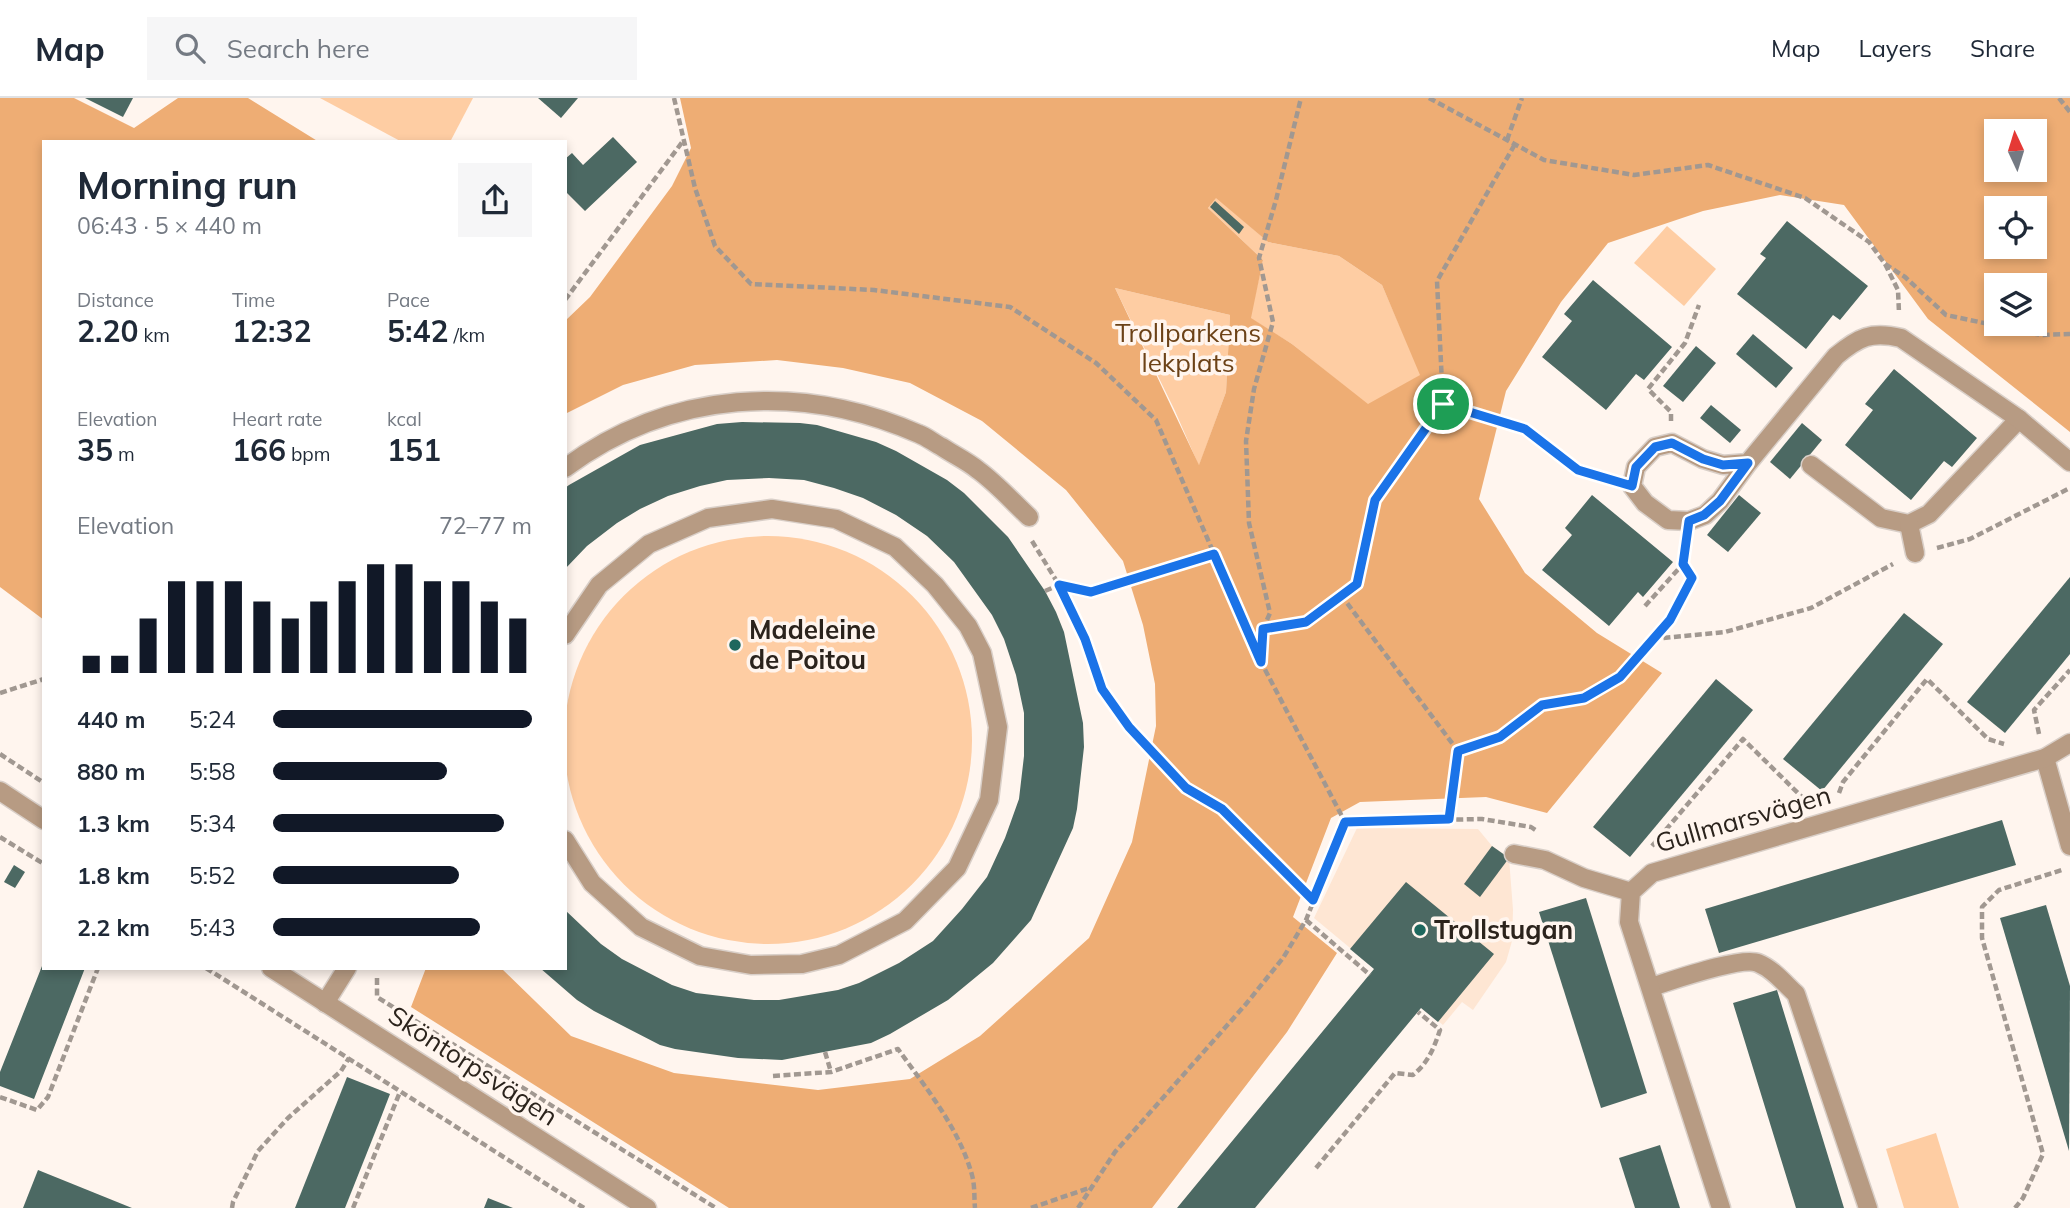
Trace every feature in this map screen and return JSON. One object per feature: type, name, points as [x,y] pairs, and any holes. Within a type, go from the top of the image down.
[{"type":"street","points":[[1748,463],[1723,465],[1703,459],[1672,443],[1655,447],[1636,467],[1632,486],[1645,503],[1668,520],[1689,521],[1704,515],[1720,501],[1836,356],[1853,342],[1869,336],[1885,335],[1901,338],[2019,419],[2070,463]]},
{"type":"street","points":[[567,467],[592,448],[654,419],[720,403],[789,400],[856,411],[920,434],[979,470],[1029,517]]},
{"type":"street","points":[[1811,465],[1881,518],[1909,524],[1930,514],[2019,419]]},
{"type":"street","points":[[567,632],[599,585],[649,544],[708,518],[772,509],[836,519],[895,547],[935,585],[968,626],[982,653],[998,726],[989,800],[957,868],[905,921],[839,956],[802,964],[751,965],[700,956],[641,927],[592,883],[567,843]]},
{"type":"street","points":[[1909,524],[1915,553]]},
{"type":"street","name":"Gullmarsvägen","points":[[1631,892],[1652,873],[2045,758],[2070,743]]},
{"type":"street","points":[[2045,758],[2070,846]]},
{"type":"street","points":[[0,791],[42,819]]},
{"type":"street","points":[[1514,854],[1545,860],[1584,878],[1631,892],[1629,922],[1721,1208]]},
{"type":"street","points":[[1651,987],[1724,966],[1755,961],[1774,973],[1796,994],[1868,1208]]},
{"type":"street","name":"Sköntorpsvägen","points":[[274,970],[647,1208]]},
{"type":"street","points":[[325,1003],[346,970]]},
{"type":"path","points":[[674,98],[695,188],[715,246],[751,285],[874,290],[1010,306],[1096,363],[1156,420],[1261,662],[1345,822]]},
{"type":"path","points":[[1261,662],[1263,629],[1270,613],[1249,523],[1246,442],[1254,389],[1273,322],[1259,258],[1301,98]]},
{"type":"path","points":[[1429,98],[1544,160],[1634,175],[1709,165],[1805,198],[1869,242],[1885,264],[1898,290],[1901,338]]},
{"type":"path","points":[[1507,140],[1522,98]]},
{"type":"path","points":[[2059,98],[2070,112]]},
{"type":"path","points":[[567,297],[684,140]]},
{"type":"path","points":[[1263,629],[1306,622],[1357,584],[1375,500],[1443,404],[1437,281],[1515,144]]},
{"type":"path","points":[[1885,264],[1905,276],[1946,315],[2041,335],[2070,334]]},
{"type":"path","points":[[1672,443],[1671,412],[1648,389],[1685,343],[1699,305]]},
{"type":"path","points":[[1443,404],[1525,429],[1578,470],[1632,486]]},
{"type":"path","points":[[1653,639],[1725,632],[1811,608],[1915,553],[1970,539],[2070,488]]},
{"type":"path","points":[[1029,517],[1029,536],[1059,585],[1085,639],[1102,689],[1129,727],[1186,788],[1222,809],[1313,900]]},
{"type":"path","points":[[1645,606],[1683,564],[1689,521]]},
{"type":"path","points":[[1045,592],[1059,585],[1091,592],[1214,554]]},
{"type":"path","points":[[1458,751],[1500,737],[1542,705],[1584,698],[1620,677],[1670,620],[1692,578],[1683,564]]},
{"type":"path","points":[[1341,595],[1458,751],[1449,819]]},
{"type":"path","points":[[2045,758],[2034,710],[2070,670]]},
{"type":"path","points":[[1652,873],[1644,856],[1743,739],[1828,822],[1843,782],[1927,679],[1988,739],[2045,758]]},
{"type":"path","points":[[0,693],[42,680]]},
{"type":"path","points":[[0,754],[42,782]]},
{"type":"path","points":[[1345,822],[1482,819],[1531,827],[1543,834]]},
{"type":"path","points":[[1078,1208],[1115,1152],[1246,1004],[1283,958],[1306,920],[1345,822]]},
{"type":"path","points":[[0,837],[42,863]]},
{"type":"path","points":[[2015,1208],[2023,1198],[2043,1154],[1982,938],[1982,907],[1999,890],[2070,868]]},
{"type":"path","points":[[1306,920],[1370,975]]},
{"type":"path","points":[[0,1097],[37,1110],[48,1097],[97,970]]},
{"type":"path","points":[[209,970],[584,1208]]},
{"type":"path","points":[[377,978],[377,997],[716,1208]]},
{"type":"path","points":[[1316,1168],[1395,1073],[1413,1075],[1433,1052],[1440,1030],[1418,1012]]},
{"type":"path","points":[[773,1076],[831,1072],[898,1049],[957,1136],[973,1177],[975,1208]]},
{"type":"path","points":[[825,1052],[831,1072]]},
{"type":"path","points":[[232,1208],[258,1151],[288,1118],[341,1071],[349,1058]]},
{"type":"path","points":[[353,1208],[400,1092]]},
{"type":"path","points":[[1031,1208],[1093,1187]]},
{"type":"shaded area","points":[[0,98],[74,98],[134,128],[178,98],[248,98],[316,140],[42,140],[42,618],[0,587]]},
{"type":"shaded area","points":[[680,98],[2070,98],[2070,432],[1928,319],[1844,205],[1780,195],[1703,211],[1608,243],[1561,302],[1506,391],[1479,499],[1525,573],[1597,633],[1662,673],[1547,813],[1486,797],[1360,802],[1331,818],[1293,917],[1337,953],[1287,1032],[1152,1208],[729,1208],[411,1007],[425,970],[503,970],[571,1036],[674,1073],[818,1090],[910,1079],[980,1036],[1089,938],[1132,842],[1156,726],[1155,684],[1143,625],[1123,561],[1066,490],[982,421],[910,383],[843,368],[777,360],[695,365],[623,385],[567,413],[567,319],[590,297],[672,186],[691,148]],"holes":[[[1216,198],[1268,242],[1339,256],[1382,285],[1420,375],[1368,404],[1292,344],[1251,318],[1263,260],[1208,208]],[[1115,288],[1230,315],[1226,392],[1199,465]]]},
{"type":"shaded area","name":"Trollstugan","points":[[1357,828],[1478,829],[1492,846],[1509,858],[1513,910],[1512,941],[1506,962],[1473,1010],[1462,1002],[1443,1025],[1314,918]]},
{"type":"green space","points":[[320,98],[473,98],[451,140],[398,140]]},
{"type":"green space","points":[[1216,197],[1268,242],[1339,256],[1382,285],[1421,375],[1368,405],[1292,344],[1250,318],[1263,260],[1208,208]]},
{"type":"green space","points":[[1667,226],[1716,269],[1684,306],[1634,263]]},
{"type":"green space","name":"Trollparkens lekplats","points":[[1115,288],[1230,315],[1226,392],[1199,466],[1175,411]]},
{"type":"green space","points":[[748,537],[788,537],[827,545],[864,560],[897,582],[926,611],[948,644],[963,681],[971,720],[971,760],[963,799],[948,836],[926,869],[897,898],[864,920],[827,935],[788,943],[748,943],[709,935],[672,920],[639,898],[610,869],[588,836],[573,799],[567,773],[567,707],[573,681],[588,644],[610,611],[639,582],[672,560],[709,545]]},
{"type":"green space","points":[[1936,1133],[1959,1208],[1904,1208],[1886,1149]]},
{"type":"building","points":[[85,98],[133,98],[123,117]]},
{"type":"building","points":[[538,98],[578,98],[561,118]]},
{"type":"building","points":[[613,137],[637,162],[585,211],[567,193],[567,157],[572,153],[583,165]]},
{"type":"building","points":[[1215,201],[1244,227],[1239,234],[1210,207]]},
{"type":"building","points":[[1787,221],[1868,286],[1840,320],[1833,315],[1806,349],[1737,294],[1766,258],[1760,254]]},
{"type":"building","points":[[1593,280],[1672,347],[1644,380],[1636,374],[1606,410],[1542,357],[1572,321],[1564,314]]},
{"type":"building","points":[[1753,334],[1793,368],[1776,388],[1736,354]]},
{"type":"building","points":[[1696,346],[1716,363],[1683,402],[1663,386]]},
{"type":"building","points":[[1894,369],[1977,438],[1952,467],[1944,461],[1911,500],[1845,445],[1873,410],[1865,404]]},
{"type":"building","points":[[1711,405],[1741,430],[1730,443],[1700,418]]},
{"type":"building","points":[[742,422],[817,425],[876,442],[896,451],[947,480],[964,493],[1008,537],[1056,612],[1064,632],[1083,723],[1084,747],[1073,828],[1031,920],[993,963],[948,1000],[871,1043],[782,1060],[738,1058],[660,1045],[577,1000],[542,970],[567,970],[567,912],[601,944],[622,959],[672,985],[696,993],[754,1000],[779,1000],[838,990],[859,983],[899,963],[933,941],[987,877],[1019,799],[1024,756],[1024,713],[1016,675],[1004,639],[992,615],[954,562],[927,536],[896,515],[863,498],[834,488],[804,480],[769,478],[727,480],[700,486],[668,496],[640,509],[587,546],[567,567],[567,486],[640,445],[717,424]]},
{"type":"building","points":[[1802,423],[1822,440],[1790,479],[1770,462]]},
{"type":"building","points":[[1592,495],[1673,562],[1643,597],[1638,592],[1609,626],[1542,570],[1572,535],[1565,528]]},
{"type":"building","points":[[1739,495],[1761,513],[1728,552],[1707,535]]},
{"type":"building","points":[[2070,577],[2070,654],[2005,733],[1967,702]]},
{"type":"building","points":[[1904,613],[1943,644],[1822,791],[1783,759]]},
{"type":"building","points":[[1716,679],[1753,710],[1630,857],[1593,827]]},
{"type":"building","points":[[2002,820],[2016,865],[1719,953],[1705,909]]},
{"type":"building","points":[[1492,846],[1509,858],[1480,897],[1464,884]]},
{"type":"building","points":[[14,865],[25,872],[15,888],[4,882]]},
{"type":"building","points":[[1406,882],[1494,954],[1438,1022],[1421,1008],[1255,1208],[1177,1208],[1374,969],[1350,949]]},
{"type":"building","points":[[1586,898],[1647,1093],[1601,1108],[1539,912]]},
{"type":"building","points":[[2046,905],[2070,986],[2069,1151],[2000,918]]},
{"type":"building","points":[[42,966],[42,970],[84,970],[34,1099],[0,1086],[0,1072]]},
{"type":"building","points":[[1777,990],[1844,1208],[1796,1208],[1733,1003]]},
{"type":"building","points":[[347,1077],[390,1094],[380,1120],[345,1208],[295,1208]]},
{"type":"building","points":[[1660,1145],[1680,1208],[1635,1208],[1619,1158]]},
{"type":"building","points":[[38,1170],[132,1208],[23,1208]]},
{"type":"building","points":[[488,1198],[513,1208],[484,1208]]},
{"type":"place","name":"Madeleine de Poitou","points":[[735,645]]},
{"type":"place","name":"Trollstugan","points":[[1420,930]]},
{"type":"route","points":[[1443,404],[1525,429],[1578,470],[1632,486],[1636,467],[1655,447],[1672,443],[1703,459],[1723,465],[1748,463],[1720,501],[1704,515],[1689,521],[1683,564],[1692,578],[1670,620],[1620,677],[1584,698],[1542,705],[1500,737],[1458,751],[1449,819],[1345,822],[1313,900],[1222,809],[1186,788],[1129,727],[1102,689],[1085,639],[1059,585],[1091,592],[1214,554],[1261,662],[1263,629],[1306,622],[1357,584],[1375,500],[1443,404]]}]
